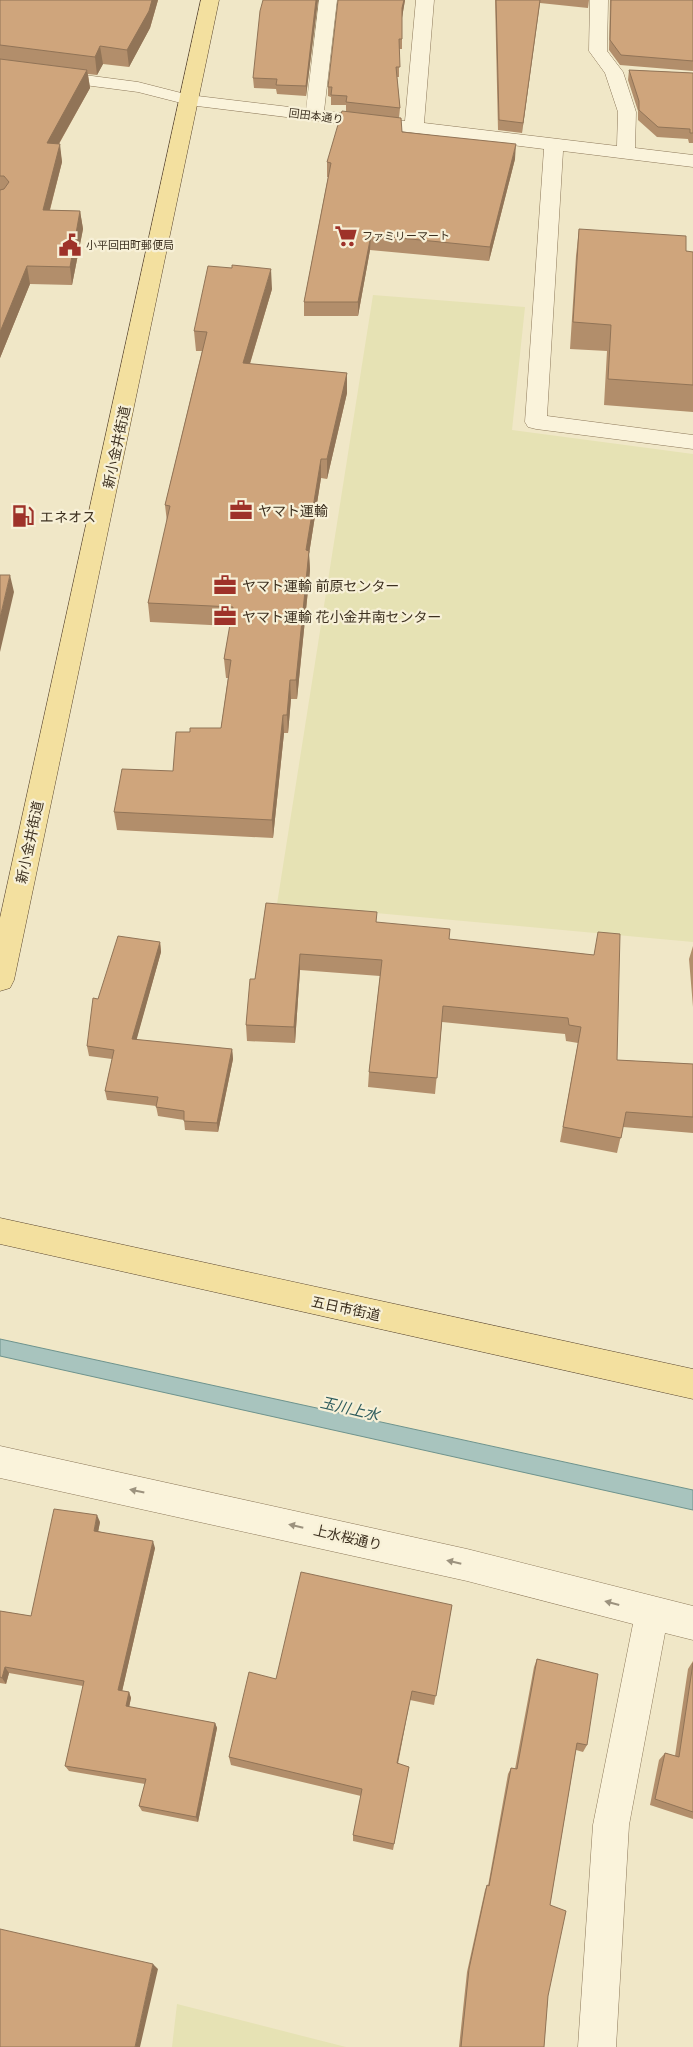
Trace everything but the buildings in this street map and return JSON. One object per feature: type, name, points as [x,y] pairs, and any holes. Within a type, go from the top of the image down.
[{"type":"main road","name":"新小金井街道","points":[[0,980],[210,0]]},
{"type":"main road","name":"五日市街道","points":[[0,1231],[693,1384]]},
{"type":"street","points":[[314,116],[328,0]]},
{"type":"street","points":[[414,128],[425,0]]},
{"type":"street","points":[[599,0],[598,51],[614,72],[627,112],[626,153]]},
{"type":"street","name":"回田本通り","points":[[0,69],[138,87],[189,100],[693,161]]},
{"type":"street","points":[[614,72],[633,73]]},
{"type":"street","points":[[554,145],[536,422],[693,442]]},
{"type":"street","name":"上水桜通り","points":[[0,1462],[448,1560],[693,1623]]},
{"type":"street","points":[[597,2047],[610,1825],[652,1613]]},
{"type":"shaded area","points":[[373,295],[525,307],[512,430],[693,454],[693,942],[277,904]]},
{"type":"shaded area","points":[[177,2004],[346,2047],[172,2047]]},
{"type":"water","points":[[0,1339],[693,1490],[693,1510],[0,1356]]},
{"type":"place","name":"ファミリーマート","points":[[346,236]]},
{"type":"place","name":"小平回田町郵便局","points":[[70,245]]},
{"type":"place","name":"ヤマト運輸","points":[[241,510]]},
{"type":"place","name":"エネオス","points":[[23,516]]},
{"type":"place","name":"ヤマト運輸 前原センター","points":[[225,585]]},
{"type":"place","name":"ヤマト運輸 花小金井南センター","points":[[225,616]]},
{"type":"water label","name":"玉川上水","points":[[350,1408]]}]
